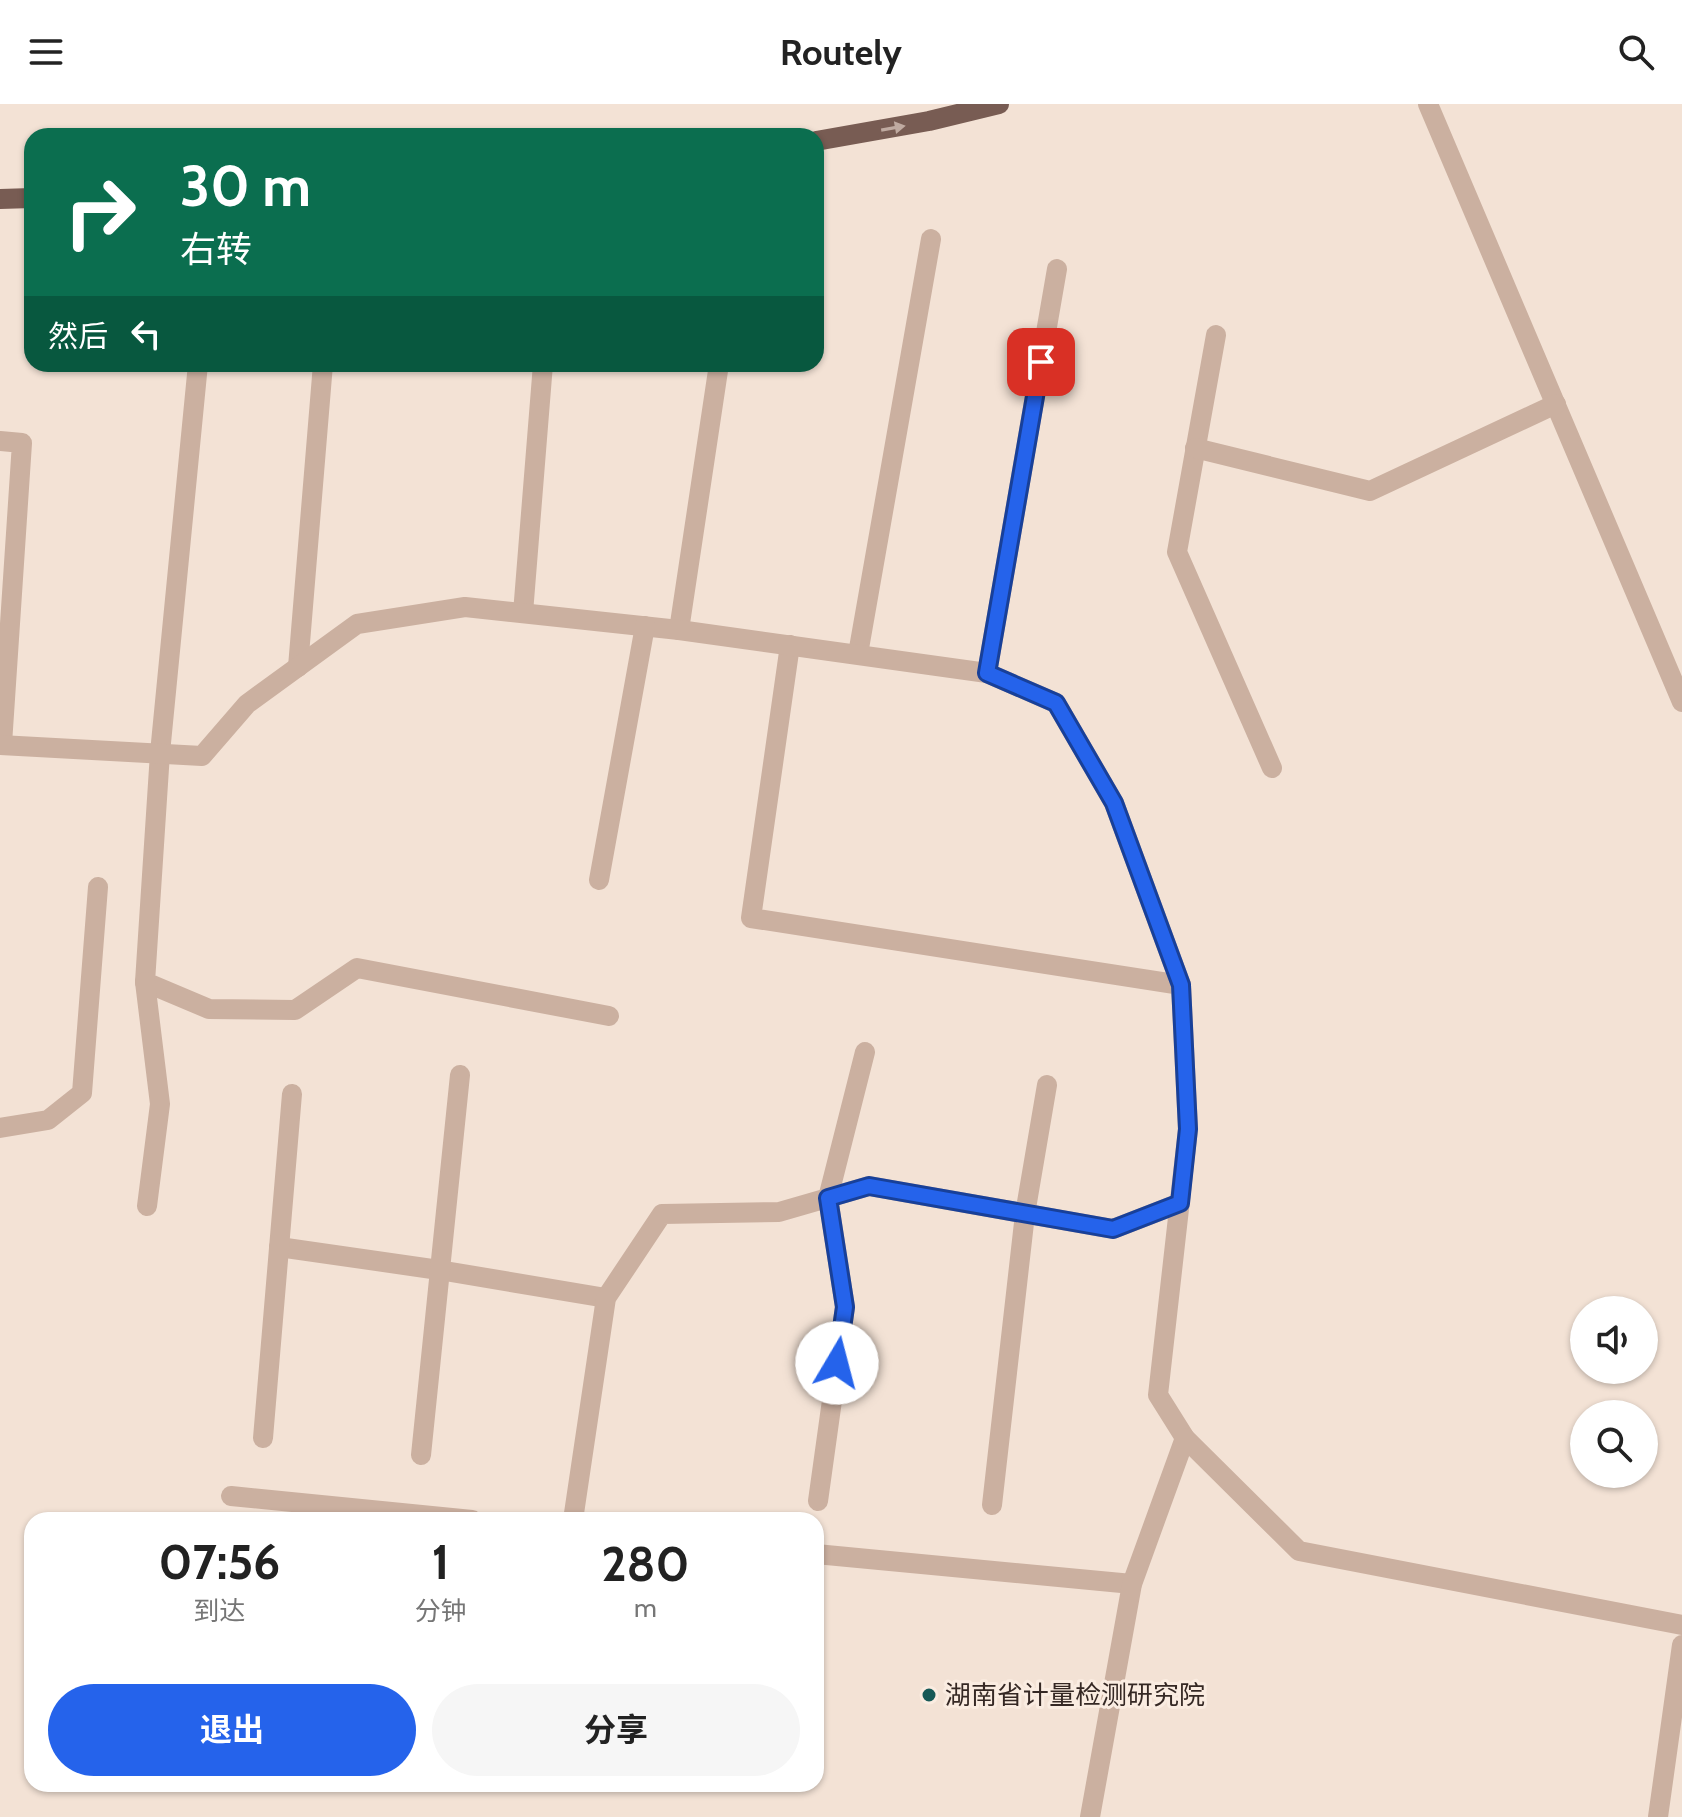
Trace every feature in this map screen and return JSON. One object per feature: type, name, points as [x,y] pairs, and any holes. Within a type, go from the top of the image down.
[{"type":"main road","points":[[824,140],[929,121],[999,104]]},
{"type":"main road","points":[[0,199],[24,198]]},
{"type":"street","points":[[1428,104],[1682,700]]},
{"type":"street","points":[[858,654],[931,239]]},
{"type":"street","points":[[987,673],[1057,269]]},
{"type":"street","points":[[1216,335],[1177,552],[1272,768]]},
{"type":"street","points":[[147,1206],[160,1104],[145,982],[160,753],[197,372]]},
{"type":"street","points":[[298,667],[322,372]]},
{"type":"street","points":[[523,613],[542,372]]},
{"type":"street","points":[[679,630],[718,372]]},
{"type":"street","points":[[1195,448],[1370,491],[1556,404]]},
{"type":"street","points":[[0,441],[22,443],[1,745],[202,756],[247,704],[357,624],[465,607],[679,630],[987,673],[1056,703],[1114,803],[1181,985],[1188,1129],[1158,1395],[1185,1438],[1299,1551],[1682,1625]]},
{"type":"street","points":[[599,880],[645,626]]},
{"type":"street","points":[[790,645],[751,918],[1181,985]]},
{"type":"street","points":[[0,1128],[48,1120],[82,1093],[98,887]]},
{"type":"street","points":[[145,982],[209,1009],[295,1010],[357,968],[609,1016]]},
{"type":"street","points":[[818,1501],[845,1307],[828,1198],[865,1052]]},
{"type":"street","points":[[421,1455],[460,1075]]},
{"type":"street","points":[[992,1505],[1025,1214],[1047,1085]]},
{"type":"street","points":[[263,1438],[292,1094]]},
{"type":"street","points":[[574,1512],[606,1298],[662,1214],[779,1212],[869,1186],[1113,1229],[1180,1203]]},
{"type":"street","points":[[279,1247],[606,1298]]},
{"type":"street","points":[[1090,1817],[1132,1584],[1185,1438]]},
{"type":"street","points":[[231,1496],[392,1512]]},
{"type":"street","points":[[824,1555],[1132,1584]]},
{"type":"street","points":[[1658,1817],[1682,1645]]},
{"type":"place","name":"湖南省计量检测研究院","points":[[929,1695]]},
{"type":"route","points":[[837,1363],[845,1307],[828,1198],[869,1186],[1113,1229],[1180,1203],[1188,1129],[1181,985],[1114,803],[1056,703],[987,673],[1041,362]]}]
